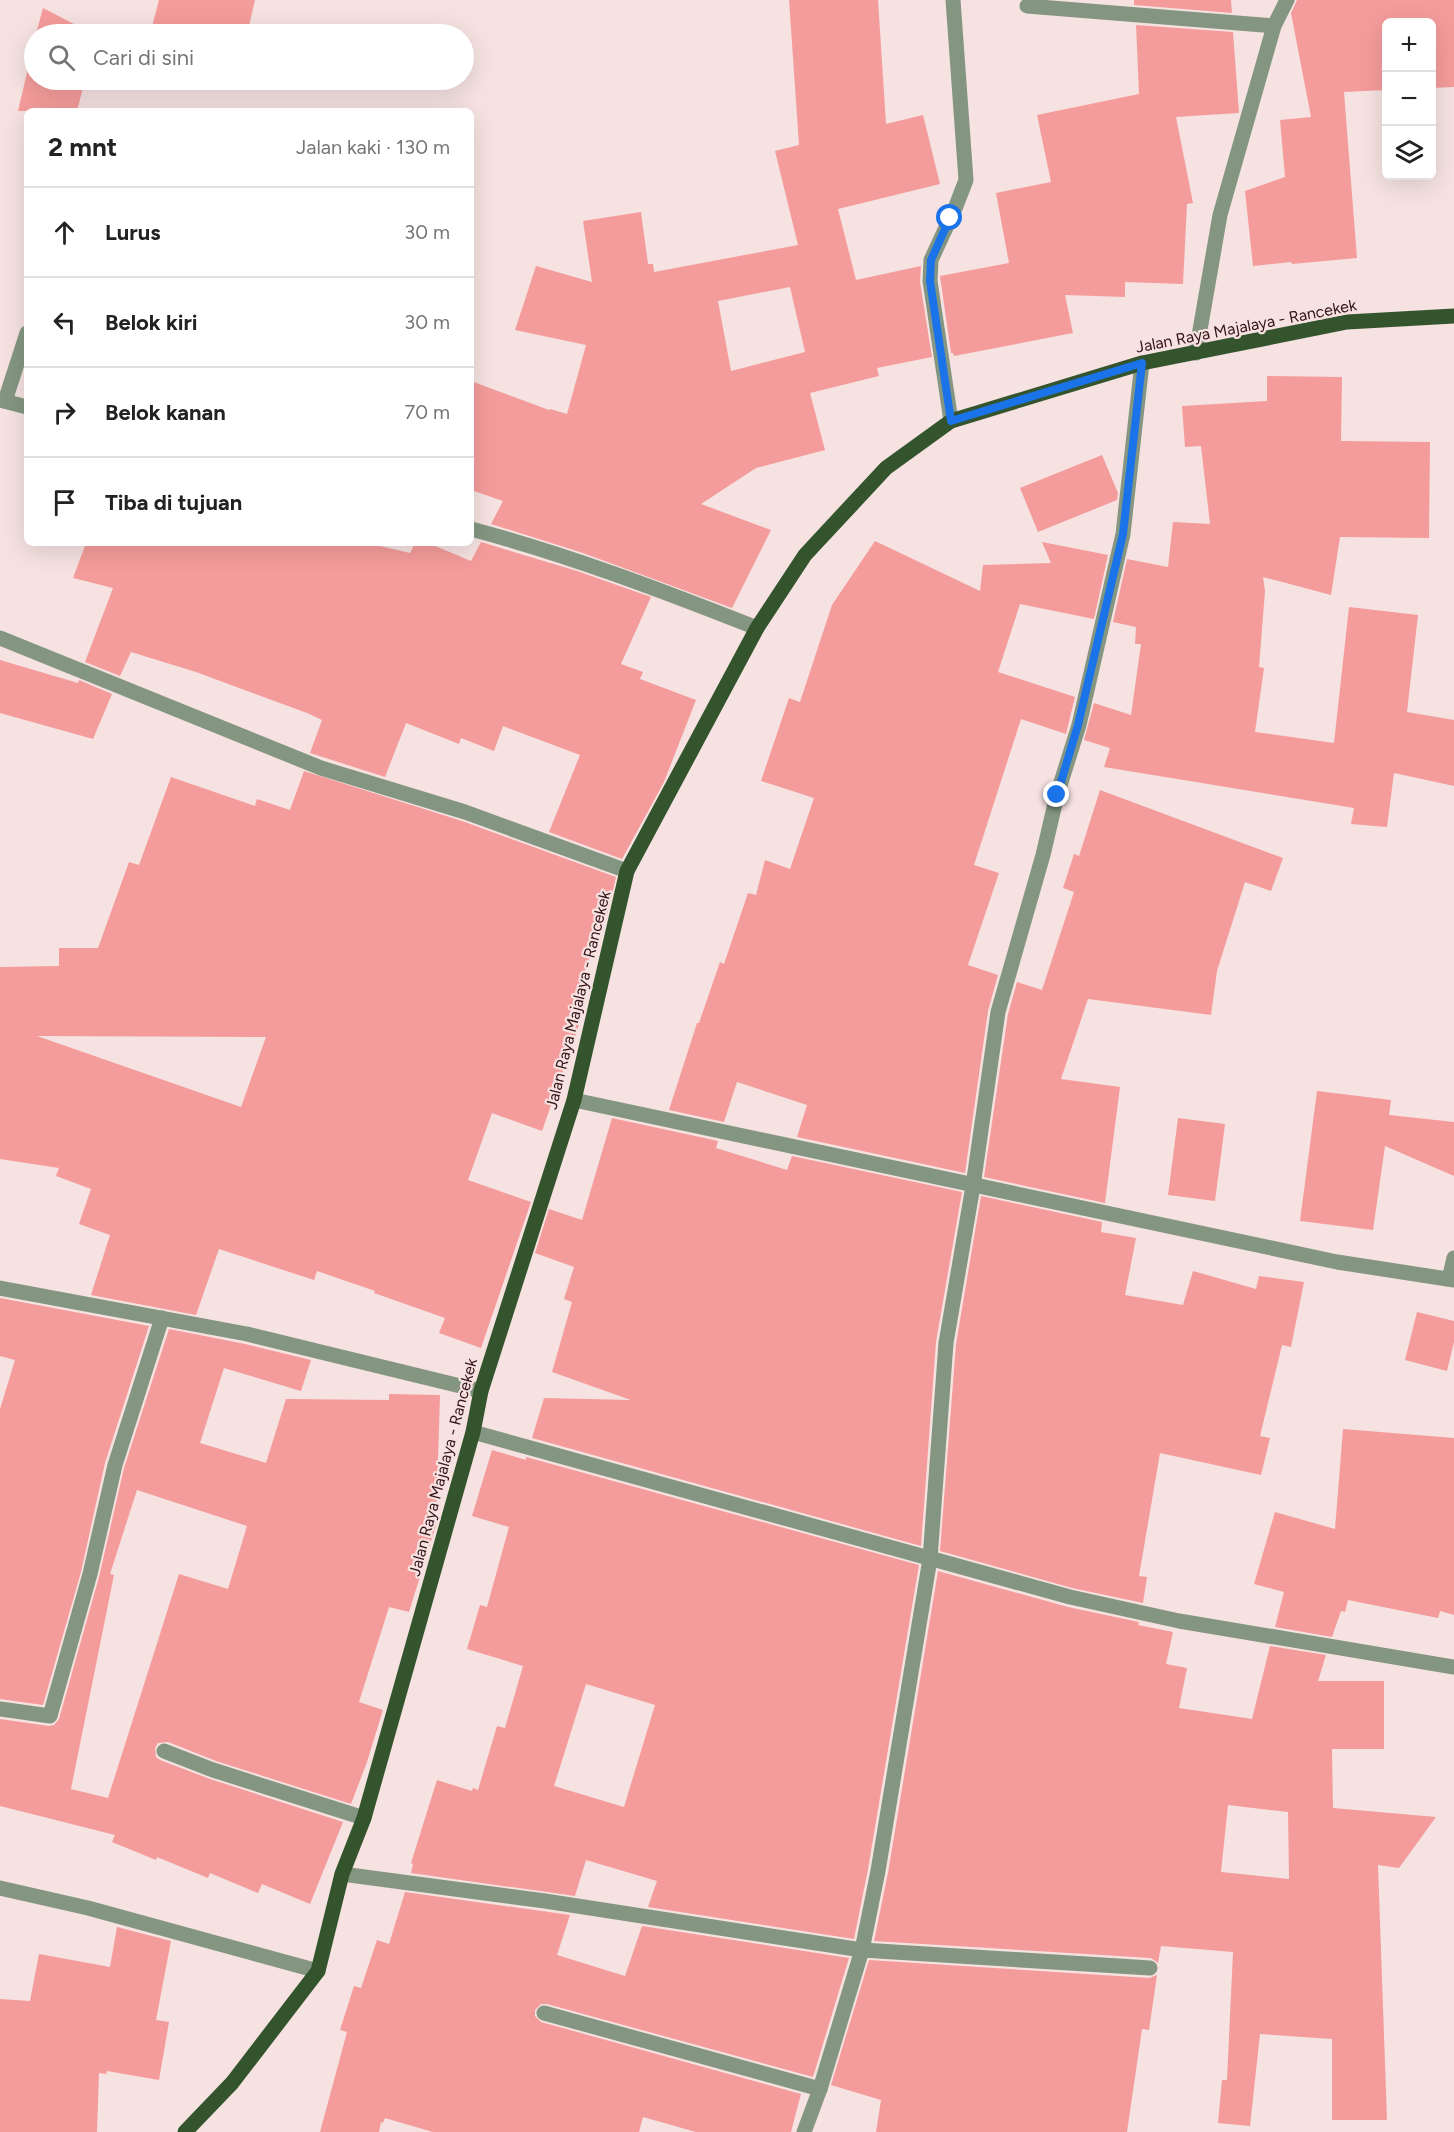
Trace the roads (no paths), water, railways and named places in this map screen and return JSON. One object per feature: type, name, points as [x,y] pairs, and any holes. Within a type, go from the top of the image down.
[{"type":"main road","name":"Jalan Raya Majalaya - Rancekek","points":[[185,2132],[232,2083],[318,1971],[342,1874],[364,1818],[473,1432],[481,1391],[574,1100],[627,871],[757,628],[805,555],[886,468],[951,421],[1142,363],[1347,322],[1454,316]]},
{"type":"street","points":[[951,421],[930,281],[931,260],[966,180],[953,0]]},
{"type":"street","points":[[1196,353],[1220,215],[1274,26],[1287,0]]},
{"type":"street","points":[[1027,6],[1274,26]]},
{"type":"street","points":[[24,341],[3,400],[24,406]]},
{"type":"street","points":[[804,2132],[820,2089],[862,1950],[878,1871],[930,1560],[946,1344],[973,1186],[998,1012],[1078,725],[1123,534],[1142,363]]},
{"type":"street","points":[[474,530],[533,546],[633,580],[757,628]]},
{"type":"street","points":[[0,638],[321,768],[465,812],[627,871]]},
{"type":"street","points":[[574,1100],[1337,1262],[1452,1280],[1454,1258]]},
{"type":"street","points":[[0,1288],[247,1334],[481,1391]]},
{"type":"street","points":[[0,1709],[50,1716],[90,1574],[115,1465],[162,1318]]},
{"type":"street","points":[[473,1432],[1070,1597],[1179,1621],[1454,1667]]},
{"type":"street","points":[[164,1751],[213,1770],[364,1818]]},
{"type":"street","points":[[342,1874],[545,1901],[862,1950],[1150,1968]]},
{"type":"street","points":[[0,1888],[88,1908],[318,1971]]},
{"type":"street","points":[[544,2013],[820,2089]]}]
